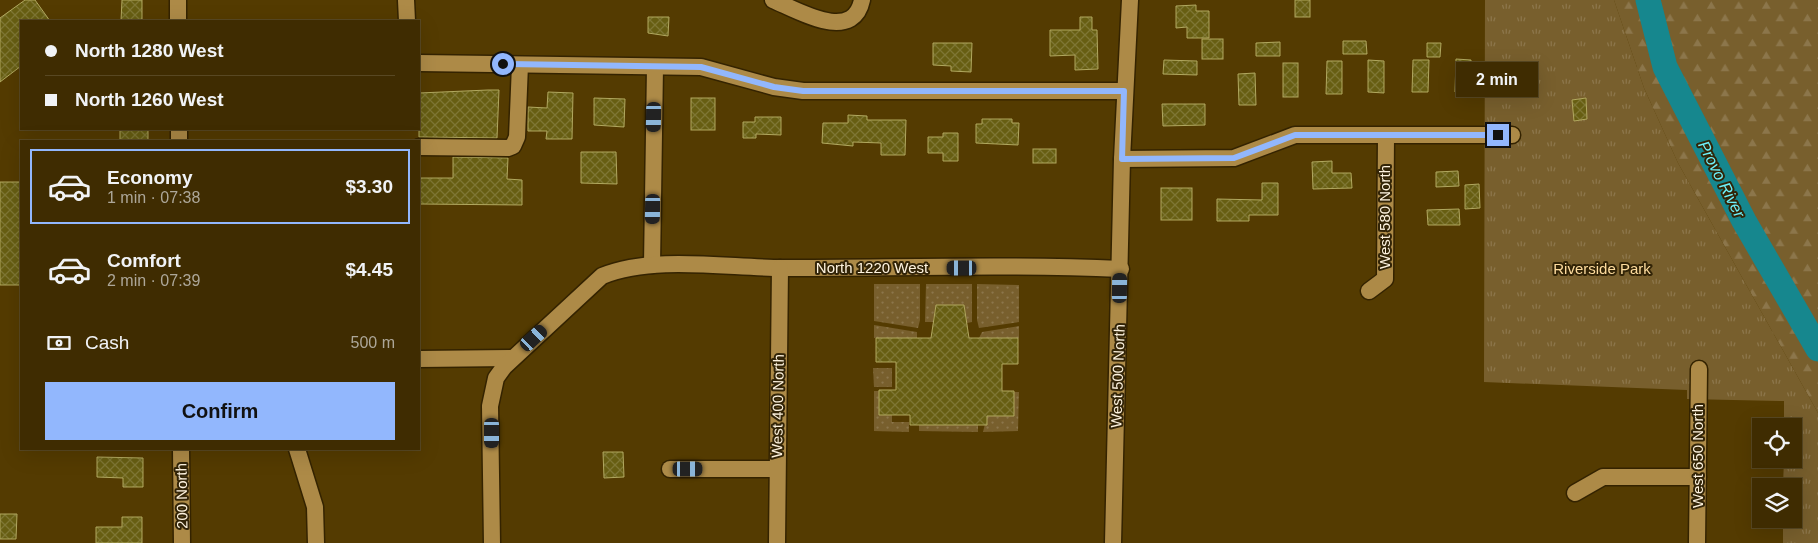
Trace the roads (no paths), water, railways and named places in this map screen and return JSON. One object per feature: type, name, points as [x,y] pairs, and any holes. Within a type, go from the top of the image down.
[{"type":"street","points":[[178,0],[178,20]]},
{"type":"street","points":[[406,0],[407,20]]},
{"type":"street","points":[[772,0],[834,23],[843,22],[855,14],[862,0]]},
{"type":"street","name":"West 500 North","points":[[1113,543],[1124,91],[1130,0]]},
{"type":"street","points":[[420,63],[701,67],[774,87],[803,91],[1124,91]]},
{"type":"street","points":[[420,147],[513,146],[518,137],[520,65]]},
{"type":"street","points":[[652,265],[655,67]]},
{"type":"street","points":[[1122,159],[1234,158],[1295,135],[1512,135]]},
{"type":"street","name":"West 580 North","points":[[1369,291],[1385,279],[1386,136]]},
{"type":"street","name":"North 1220 West","points":[[492,543],[492,391],[496,378],[512,358],[602,276],[617,270],[652,265],[780,268],[1121,269]]},
{"type":"street","name":"West 400 North","points":[[777,543],[780,268]]},
{"type":"street","points":[[420,359],[512,358]]},
{"type":"street","name":"West 650 North","points":[[1698,543],[1699,369]]},
{"type":"street","name":"200 North","points":[[181,450],[182,543]]},
{"type":"street","points":[[297,450],[315,507],[316,543]]},
{"type":"street","points":[[670,469],[777,469]]},
{"type":"street","points":[[1575,493],[1604,477],[1698,477]]},
{"type":"waterway","name":"Provo River","points":[[1648,0],[1665,67],[1744,221],[1818,349]]},
{"type":"park label","name":"Riverside Park","points":[[1602,269]]}]
